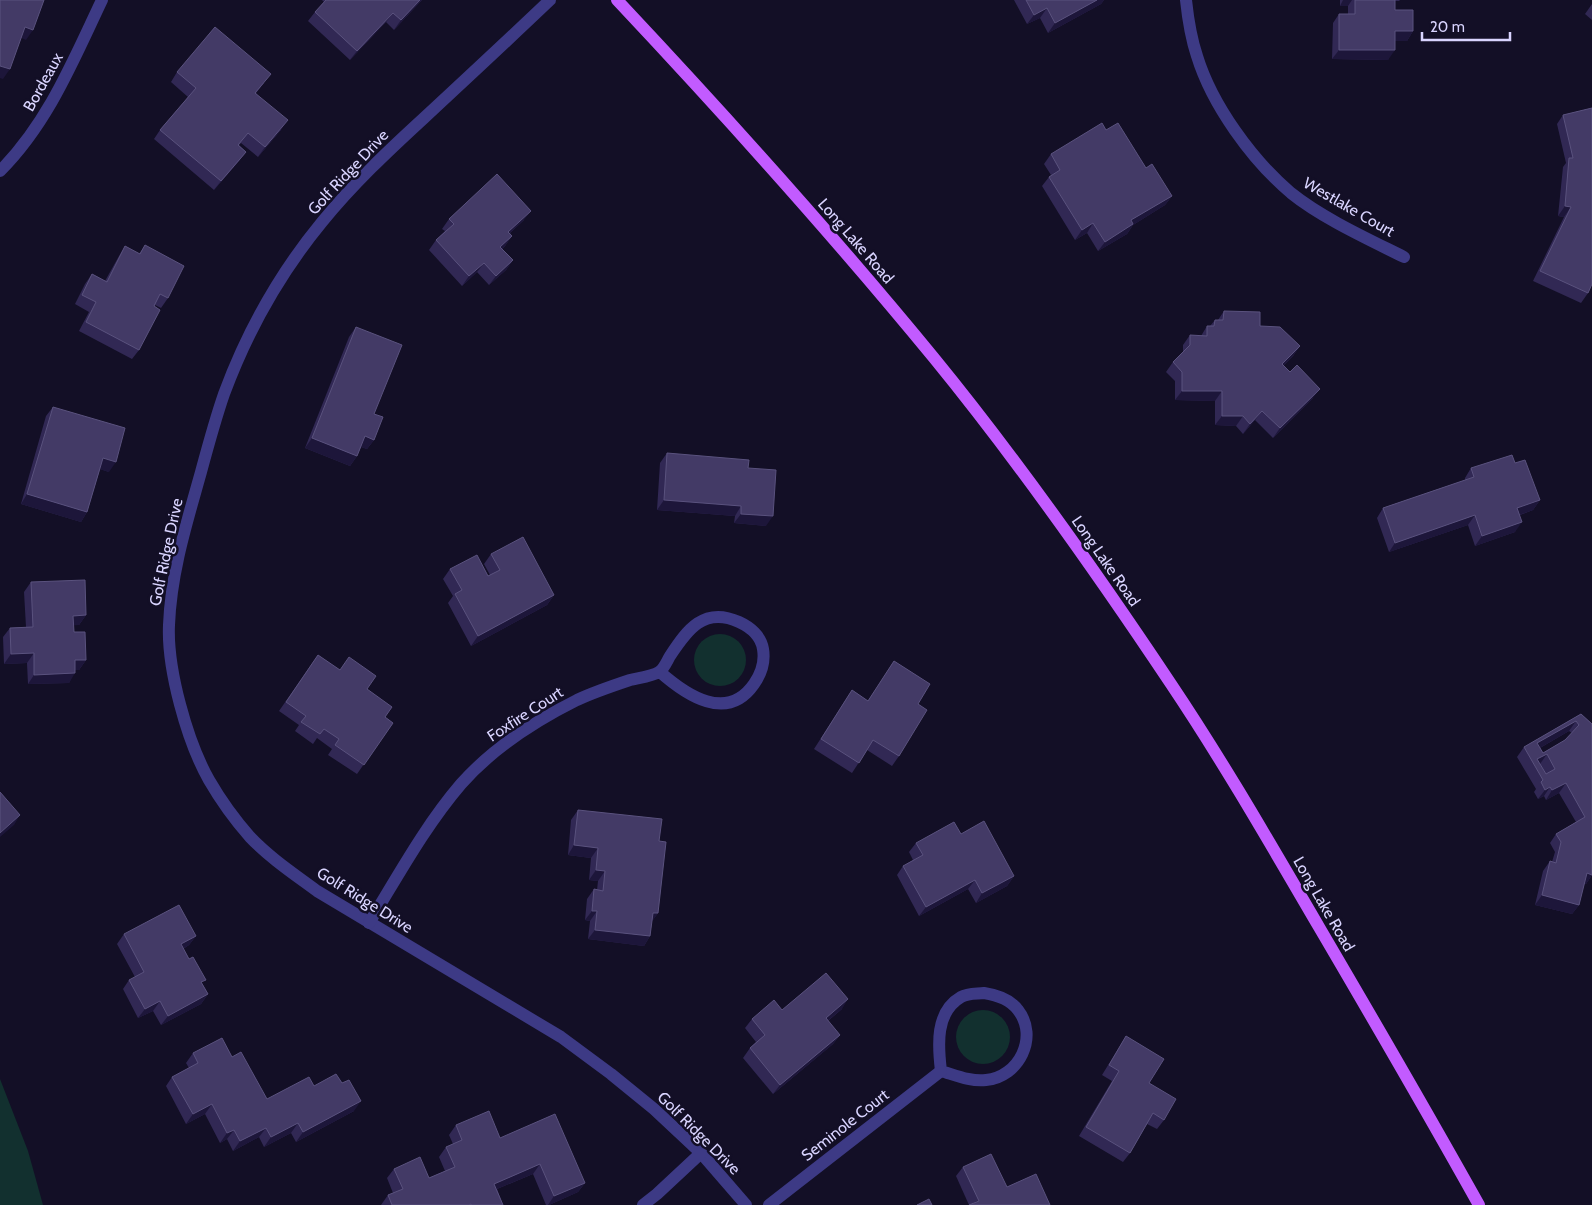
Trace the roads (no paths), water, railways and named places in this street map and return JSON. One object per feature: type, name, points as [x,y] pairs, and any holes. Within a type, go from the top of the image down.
[{"type":"main road","name":"Long Lake Road","points":[[617,0],[826,230],[935,360],[1007,452],[1082,554],[1173,686],[1257,820],[1479,1205]]},
{"type":"street","name":"Bordeaux","points":[[0,171],[32,134],[50,107],[102,0]]},
{"type":"street","name":"Golf Ridge Drive","points":[[550,0],[354,185],[321,223],[266,302],[248,337],[224,396],[182,542],[172,590],[169,655],[191,739],[209,780],[250,837],[282,866],[317,891],[561,1037],[611,1074],[654,1109],[701,1153],[746,1205]]},
{"type":"street","name":"Westlake Court","points":[[1186,0],[1197,56],[1210,86],[1224,114],[1260,162],[1292,193],[1311,207],[1404,257]]},
{"type":"street","points":[[711,617],[725,617],[748,626],[757,635],[763,647],[764,658],[755,682],[748,692],[738,699],[725,703],[709,702],[692,696],[678,688],[660,672],[687,632],[698,622],[711,617]]},
{"type":"street","name":"Foxfire Court","points":[[369,923],[430,824],[462,784],[499,749],[546,717],[578,700],[614,685],[660,672]]},
{"type":"street","points":[[984,993],[998,996],[1018,1010],[1026,1028],[1026,1045],[1017,1064],[1007,1073],[998,1078],[984,1081],[962,1078],[941,1070],[938,1046],[940,1030],[944,1016],[961,997],[984,993]]},
{"type":"street","name":"Seminole Court","points":[[769,1205],[941,1070]]},
{"type":"street","points":[[643,1205],[701,1153]]}]
